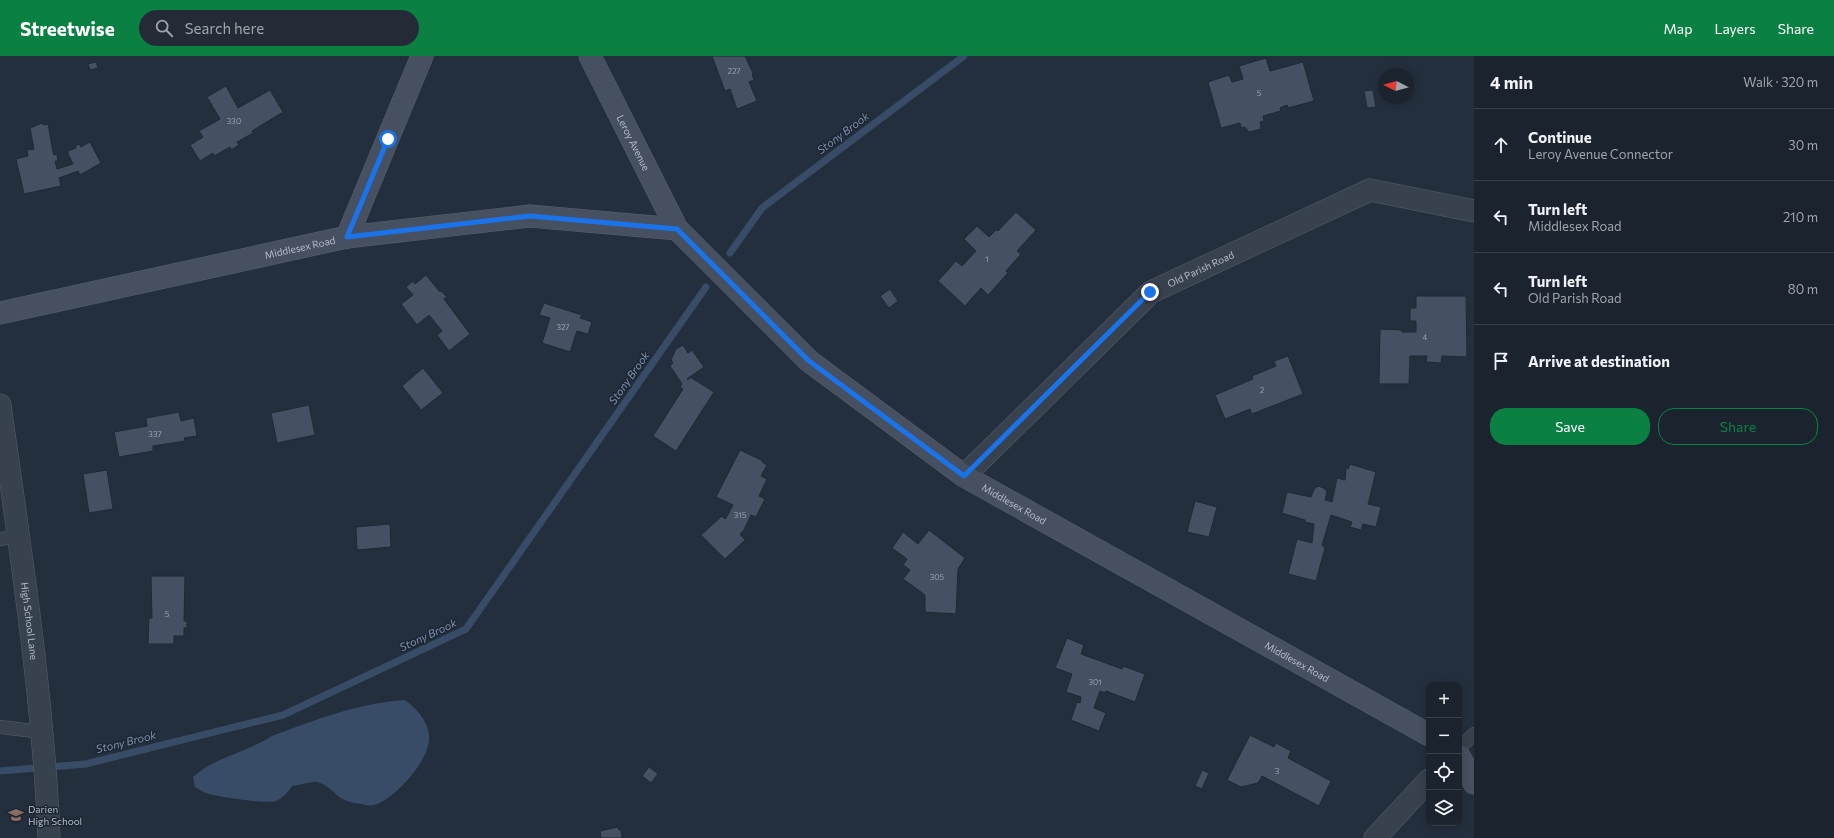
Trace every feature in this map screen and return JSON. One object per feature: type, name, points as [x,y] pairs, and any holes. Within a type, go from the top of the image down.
[{"type":"main road","points":[[347,237],[422,56]]},
{"type":"main road","name":"Leroy Avenue","points":[[590,56],[677,229]]},
{"type":"main road","name":"Middlesex Road","points":[[0,313],[347,237],[530,216],[677,229],[809,361],[964,476],[1426,733]]},
{"type":"main road","points":[[1462,761],[1474,783]]},
{"type":"street","name":"Old Parish Road","points":[[964,476],[1150,292],[1370,190],[1474,211]]},
{"type":"street","name":"High School Lane","points":[[0,405],[9,538],[42,732],[46,767],[49,838]]},
{"type":"street","points":[[1375,838],[1426,783]]},
{"type":"lane","points":[[0,727],[42,732]]},
{"type":"lane","points":[[1462,745],[1474,734]]},
{"type":"water","points":[[405,700],[417,711],[427,726],[429,737],[428,746],[418,767],[410,777],[401,787],[382,802],[374,805],[353,803],[341,798],[327,786],[316,782],[292,786],[281,798],[271,802],[242,800],[220,796],[206,793],[195,787],[193,777],[202,770],[221,759],[252,747],[272,736],[321,718],[354,708]]},
{"type":"building","points":[[712,56],[745,56],[753,73],[754,80],[749,82],[757,101],[737,109],[730,89],[725,91]]},
{"type":"building","points":[[1266,58],[1270,71],[1303,62],[1314,101],[1288,108],[1287,105],[1280,108],[1281,111],[1263,116],[1264,121],[1260,122],[1261,129],[1249,132],[1245,127],[1241,128],[1240,123],[1221,128],[1208,82],[1229,75],[1232,82],[1243,79],[1239,66]]},
{"type":"building","points":[[96,62],[98,68],[90,70],[88,64]]},
{"type":"building","points":[[226,86],[238,108],[270,90],[283,112],[252,131],[253,133],[237,142],[239,145],[231,150],[230,147],[214,156],[213,153],[200,161],[190,145],[203,137],[199,131],[220,119],[207,97]]},
{"type":"building","points":[[1373,90],[1376,107],[1367,108],[1364,91]]},
{"type":"building","points":[[42,123],[43,125],[48,124],[53,152],[54,155],[57,154],[58,161],[55,161],[57,169],[73,164],[68,151],[76,148],[75,146],[79,144],[81,147],[90,142],[101,163],[80,175],[78,171],[59,178],[61,186],[24,194],[16,159],[28,156],[27,150],[34,149],[30,128]]},
{"type":"building","points":[[1016,212],[1036,230],[1017,251],[1021,254],[1006,271],[1008,273],[988,295],[981,288],[965,306],[938,281],[956,261],[962,266],[976,251],[964,239],[977,226],[989,237],[996,230],[998,231]]},
{"type":"building","points":[[426,275],[440,292],[441,291],[447,297],[444,299],[470,334],[449,351],[437,335],[442,331],[429,315],[417,325],[401,304],[413,295],[406,287],[413,281],[415,284]]},
{"type":"building","points":[[890,289],[898,301],[889,308],[880,296]]},
{"type":"building","points":[[1416,296],[1466,296],[1467,357],[1442,356],[1441,363],[1426,362],[1427,356],[1410,356],[1409,384],[1379,384],[1380,329],[1416,332],[1416,321],[1410,321],[1410,308],[1416,308]]},
{"type":"building","points":[[544,303],[582,315],[580,318],[592,322],[588,334],[577,331],[570,352],[542,343],[550,318],[539,315]]},
{"type":"building","points":[[683,345],[688,353],[692,350],[704,367],[687,379],[688,380],[690,377],[714,392],[676,451],[653,436],[683,389],[680,387],[682,384],[670,366],[673,363],[671,360],[676,349]]},
{"type":"building","points":[[1288,356],[1303,394],[1252,414],[1250,409],[1225,419],[1215,395],[1253,379],[1252,376],[1276,366],[1274,361]]},
{"type":"building","points":[[423,368],[443,393],[421,410],[402,386]]},
{"type":"building","points":[[309,405],[315,435],[277,443],[271,413]]},
{"type":"building","points":[[179,412],[181,421],[194,418],[197,436],[184,438],[185,441],[153,446],[153,451],[119,457],[114,432],[147,426],[146,418]]},
{"type":"building","points":[[740,450],[763,461],[762,462],[767,465],[761,476],[767,479],[759,496],[765,499],[756,517],[751,515],[744,530],[740,534],[745,540],[725,559],[701,535],[722,516],[725,519],[733,505],[716,497]]},
{"type":"building","points":[[1350,464],[1376,472],[1368,504],[1381,507],[1376,527],[1363,524],[1361,530],[1350,527],[1352,522],[1331,515],[1322,545],[1325,548],[1316,581],[1288,574],[1297,539],[1312,543],[1314,524],[1282,513],[1287,492],[1311,497],[1314,489],[1318,486],[1324,488],[1327,492],[1325,500],[1332,502],[1337,478],[1345,480],[1346,468],[1348,469]]},
{"type":"building","points":[[107,470],[113,509],[89,513],[83,474]]},
{"type":"building","points":[[1195,501],[1217,507],[1209,537],[1187,532]]},
{"type":"building","points":[[390,524],[391,547],[357,550],[356,527]]},
{"type":"building","points":[[929,530],[965,558],[958,569],[956,614],[925,612],[925,595],[903,579],[910,570],[903,565],[907,559],[892,548],[903,532],[918,544]]},
{"type":"building","points":[[151,576],[185,576],[184,621],[187,621],[187,628],[184,628],[184,636],[174,636],[174,644],[148,644],[149,618],[152,618]]},
{"type":"building","points":[[1067,638],[1084,645],[1081,654],[1122,669],[1123,666],[1145,674],[1135,702],[1106,691],[1105,693],[1100,691],[1094,708],[1106,713],[1099,731],[1071,720],[1077,702],[1080,703],[1081,697],[1066,692],[1072,674],[1055,668]]},
{"type":"building","points":[[1250,735],[1274,747],[1276,743],[1291,751],[1288,758],[1331,781],[1319,806],[1262,776],[1258,783],[1241,787],[1227,780]]},
{"type":"building","points":[[649,767],[658,774],[651,783],[642,776]]},
{"type":"building","points":[[1202,770],[1209,773],[1202,789],[1195,786]]},
{"type":"building","points":[[618,827],[619,830],[621,830],[622,838],[601,838],[600,831]]},
{"type":"waterway","name":"Stony Brook","points":[[730,253],[762,208],[964,56]]},
{"type":"waterway","name":"Stony Brook","points":[[0,771],[86,764],[283,715],[466,629],[706,287]]},
{"type":"place","name":"Darien High School","points":[[16,815]]},
{"type":"route","points":[[388,139],[347,237],[530,216],[677,229],[809,361],[964,476],[1150,292]]}]
